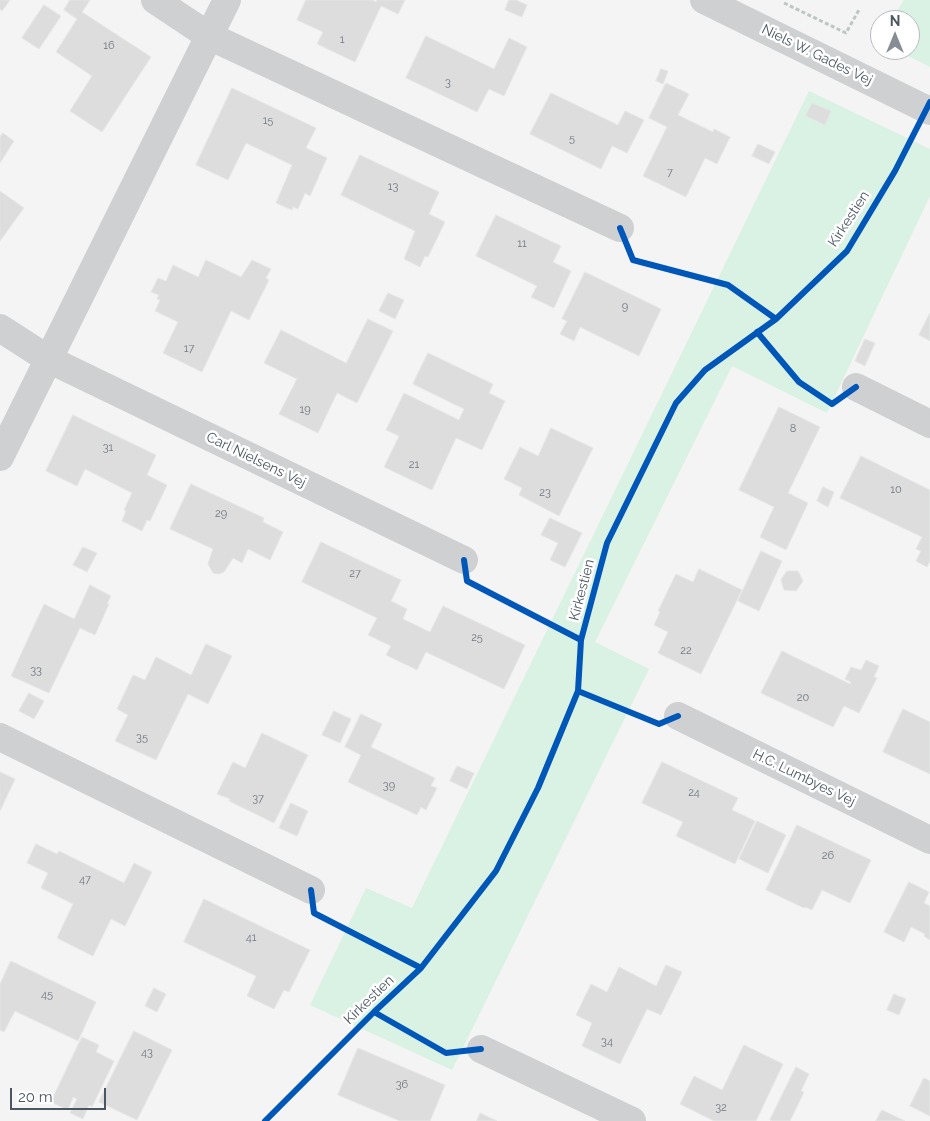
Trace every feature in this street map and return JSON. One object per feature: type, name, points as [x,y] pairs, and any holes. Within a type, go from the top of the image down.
[{"type":"street","points":[[156,0],[209,36],[620,228]]},
{"type":"street","points":[[0,457],[227,0]]},
{"type":"street","name":"Niels W. Gades Vej","points":[[704,0],[930,111]]},
{"type":"street","name":"Carl Nielsens Vej","points":[[0,328],[48,359],[464,560]]},
{"type":"street","points":[[856,386],[930,424]]},
{"type":"street","name":"H.C. Lumbyes Vej","points":[[678,716],[930,840]]},
{"type":"street","points":[[0,737],[311,890]]},
{"type":"street","points":[[481,1049],[632,1121]]},
{"type":"path","points":[[784,2],[846,33],[851,31],[860,8]]},
{"type":"path","points":[[851,4],[868,12]]},
{"type":"green space","points":[[904,0],[930,0],[930,67],[916,60],[920,60],[920,10],[898,10]]},
{"type":"green space","points":[[809,91],[930,149],[930,196],[827,413],[732,366],[595,642],[649,669],[452,1070],[310,1005],[366,888],[412,908]]},
{"type":"building","points":[[0,0],[10,0],[2,11],[0,9]]},
{"type":"building","points":[[70,0],[90,0],[82,12],[151,57],[102,132],[70,111],[92,76],[56,52],[77,19],[64,10]]},
{"type":"building","points":[[306,0],[372,0],[376,2],[377,0],[405,0],[398,14],[381,6],[355,62],[317,44],[323,32],[297,20]]},
{"type":"building","points":[[509,0],[516,0],[527,5],[522,17],[505,10]]},
{"type":"building","points":[[44,5],[61,16],[39,49],[22,38]]},
{"type":"building","points":[[426,36],[494,69],[509,38],[527,47],[504,96],[489,89],[477,112],[406,78]]},
{"type":"building","points":[[661,69],[668,71],[663,84],[656,81]]},
{"type":"building","points":[[666,83],[689,94],[678,115],[713,132],[714,129],[730,137],[717,164],[705,158],[686,197],[643,176],[667,127],[649,118]]},
{"type":"building","points":[[232,88],[316,128],[306,148],[327,158],[310,196],[305,193],[298,209],[293,207],[292,210],[276,203],[292,165],[246,143],[228,180],[196,165]]},
{"type":"building","points":[[551,93],[618,125],[625,111],[644,120],[627,153],[612,146],[601,169],[530,134]]},
{"type":"building","points":[[812,103],[831,111],[825,125],[806,116]]},
{"type":"building","points":[[3,133],[14,141],[0,163],[0,137]]},
{"type":"building","points":[[758,144],[775,152],[769,164],[752,156]]},
{"type":"building","points":[[360,155],[439,192],[429,214],[445,222],[428,257],[425,256],[420,267],[404,259],[415,231],[341,195]]},
{"type":"building","points":[[0,191],[24,208],[0,241]]},
{"type":"building","points":[[496,215],[561,246],[553,262],[571,271],[554,308],[531,297],[537,286],[476,256]]},
{"type":"building","points":[[206,260],[241,277],[252,260],[271,269],[266,278],[269,280],[249,320],[231,311],[202,372],[163,353],[178,322],[155,311],[160,300],[157,299],[159,295],[151,292],[158,278],[166,281],[173,265],[198,277]]},
{"type":"building","points":[[585,272],[661,309],[639,356],[580,327],[574,341],[560,334],[567,321],[562,319]]},
{"type":"building","points":[[388,293],[404,300],[395,319],[379,311]]},
{"type":"building","points":[[930,313],[930,341],[919,335]]},
{"type":"building","points":[[368,319],[393,331],[357,403],[337,393],[318,433],[279,414],[297,379],[264,363],[281,330],[346,363]]},
{"type":"building","points":[[865,339],[875,343],[865,366],[855,361]]},
{"type":"building","points":[[428,353],[493,384],[489,393],[505,401],[482,450],[456,438],[432,490],[384,467],[399,436],[386,430],[404,393],[459,420],[464,409],[413,384]]},
{"type":"building","points":[[779,407],[820,427],[788,493],[808,503],[786,550],[760,537],[774,507],[739,490]]},
{"type":"building","points":[[73,415],[156,455],[147,475],[167,485],[150,521],[147,520],[142,531],[122,521],[126,511],[124,510],[132,493],[85,469],[77,486],[46,471]]},
{"type":"building","points":[[551,428],[593,448],[559,516],[519,495],[522,488],[504,479],[520,447],[538,456]]},
{"type":"building","points":[[861,456],[930,490],[930,561],[927,567],[916,561],[921,551],[916,549],[922,537],[840,498]]},
{"type":"building","points":[[191,484],[264,518],[263,522],[283,532],[270,560],[248,549],[242,563],[233,558],[224,572],[219,574],[213,573],[208,564],[213,549],[170,529]]},
{"type":"building","points":[[823,487],[834,492],[828,507],[817,501]]},
{"type":"building","points":[[550,518],[582,533],[565,567],[550,560],[558,543],[541,535]]},
{"type":"building","points":[[321,542],[401,580],[391,601],[407,609],[403,619],[430,632],[443,606],[525,645],[504,689],[426,652],[417,670],[386,655],[391,646],[368,635],[377,618],[302,582]]},
{"type":"building","points":[[83,547],[97,553],[87,572],[73,565]]},
{"type":"building","points":[[761,551],[782,561],[759,611],[738,601]]},
{"type":"building","points":[[699,569],[742,590],[701,674],[658,653],[668,632],[654,625],[660,612],[658,611],[676,574],[693,582]]},
{"type":"building","points":[[787,571],[798,571],[803,581],[796,591],[784,590],[781,580]]},
{"type":"building","points":[[90,585],[111,596],[107,604],[109,604],[95,635],[80,628],[49,693],[11,676],[44,604],[74,619]]},
{"type":"building","points":[[206,644],[232,656],[208,704],[188,694],[156,760],[115,741],[128,715],[117,709],[133,675],[145,680],[156,657],[191,675]]},
{"type":"building","points":[[782,651],[850,684],[851,682],[845,679],[851,667],[861,670],[866,660],[879,666],[874,677],[877,678],[859,713],[844,706],[833,727],[761,693]]},
{"type":"building","points":[[29,693],[44,701],[34,719],[19,711]]},
{"type":"building","points":[[903,709],[930,722],[930,774],[883,752]]},
{"type":"building","points":[[334,711],[351,719],[340,743],[322,735]]},
{"type":"building","points":[[361,714],[382,724],[371,747],[435,778],[431,786],[437,788],[426,810],[421,807],[417,815],[348,782],[361,755],[345,747]]},
{"type":"building","points":[[262,733],[308,755],[274,823],[217,794],[233,762],[245,768]]},
{"type":"building","points":[[662,762],[738,798],[732,810],[755,821],[735,864],[676,836],[683,822],[642,803]]},
{"type":"building","points":[[457,766],[474,773],[467,789],[450,781]]},
{"type":"building","points":[[0,772],[15,779],[0,811]]},
{"type":"building","points":[[291,803],[308,811],[297,836],[279,828]]},
{"type":"building","points":[[757,821],[786,835],[768,873],[739,859]]},
{"type":"building","points":[[797,825],[871,860],[850,903],[822,890],[812,910],[766,890]]},
{"type":"building","points":[[36,844],[57,854],[59,851],[124,883],[134,863],[152,872],[125,926],[111,919],[93,956],[57,938],[73,904],[41,888],[48,873],[27,863]]},
{"type":"building","points":[[909,882],[929,892],[924,903],[930,906],[930,940],[924,936],[925,934],[911,927],[904,942],[884,932]]},
{"type":"building","points":[[204,899],[310,950],[289,992],[284,990],[274,1009],[247,996],[256,976],[184,942]]},
{"type":"building","points":[[11,961],[96,1002],[78,1041],[15,1011],[4,1032],[0,1030],[0,984]]},
{"type":"building","points":[[666,965],[682,972],[661,1015],[647,1009],[620,1064],[582,1046],[592,1023],[576,1015],[591,984],[607,992],[619,967],[656,986]]},
{"type":"building","points":[[154,988],[166,994],[157,1012],[145,1006]]},
{"type":"building","points":[[894,994],[906,999],[899,1015],[887,1010]]},
{"type":"building","points":[[134,1031],[172,1050],[137,1120],[99,1102]]},
{"type":"building","points":[[82,1037],[99,1045],[96,1052],[114,1061],[92,1107],[89,1105],[83,1119],[70,1113],[77,1099],[73,1097],[68,1110],[51,1102]]},
{"type":"building","points":[[744,1045],[783,1064],[756,1121],[714,1121],[680,1104],[694,1076],[722,1090]]},
{"type":"building","points":[[358,1048],[445,1085],[430,1121],[400,1121],[338,1095]]},
{"type":"building","points":[[796,1067],[809,1074],[801,1091],[804,1092],[790,1121],[772,1121],[770,1120]]},
{"type":"building","points":[[924,1078],[930,1081],[930,1116],[910,1106]]},
{"type":"building","points":[[882,1110],[905,1121],[876,1121]]},
{"type":"building","points":[[480,1113],[497,1121],[477,1121]]},
{"type":"cycle path","name":"Kirkestien","points":[[265,1121],[421,968],[496,871],[538,788],[578,691],[581,640],[607,543],[676,403],[705,370],[776,319],[847,251],[895,171],[930,102]]},
{"type":"cycle path","points":[[620,228],[633,260],[728,285],[776,319]]},
{"type":"cycle path","points":[[757,332],[799,382],[832,404],[856,387]]},
{"type":"cycle path","points":[[464,560],[467,581],[581,640]]},
{"type":"cycle path","points":[[578,691],[659,724],[678,716]]},
{"type":"cycle path","points":[[311,890],[314,913],[421,968]]},
{"type":"cycle path","name":"Kirkestien","points":[[374,1012],[446,1053],[481,1049]]}]
